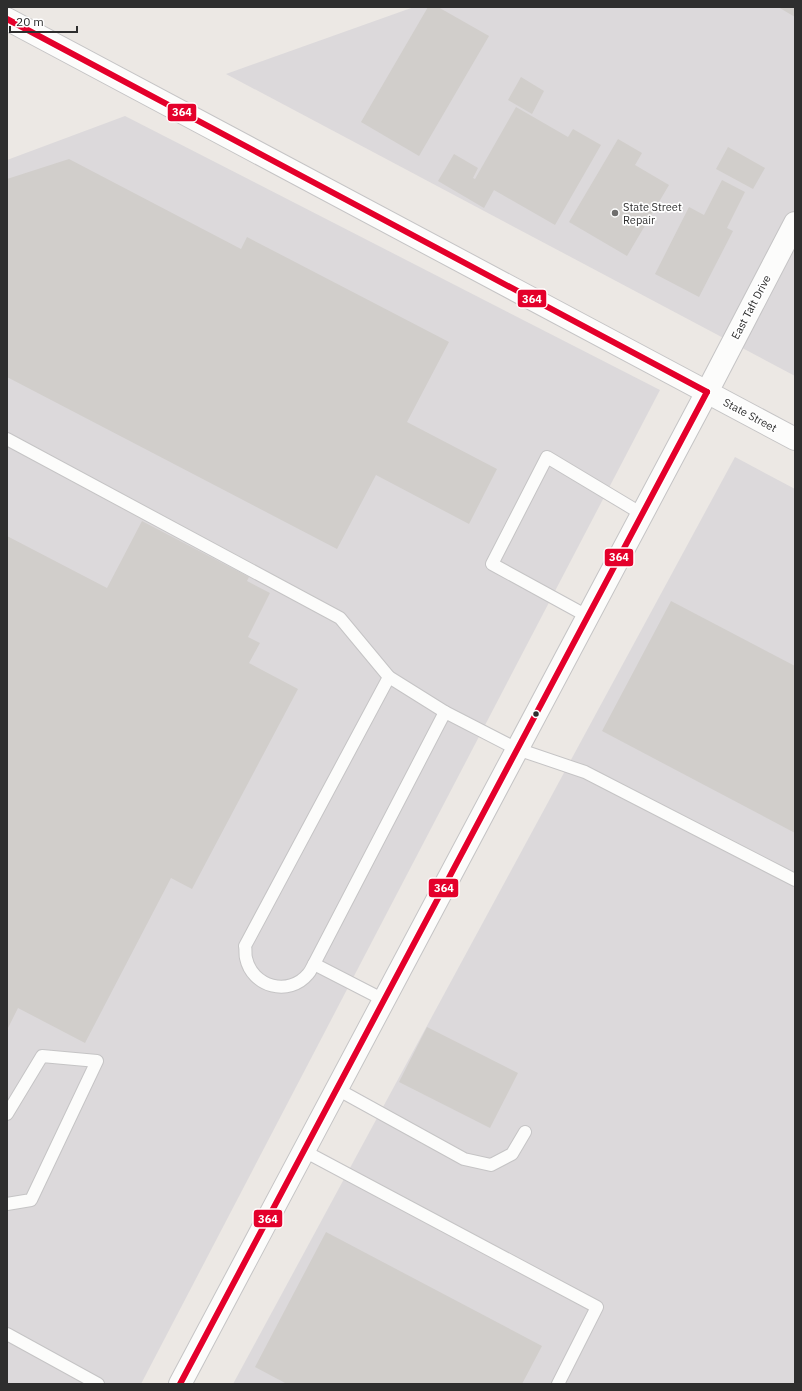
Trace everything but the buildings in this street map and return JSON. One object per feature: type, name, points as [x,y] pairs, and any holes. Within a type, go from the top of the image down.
[{"type":"street","name":"State Street","points":[[7,18],[795,438]]},
{"type":"street","name":"East Taft Drive","points":[[180,1384],[707,392],[795,223]]},
{"type":"lane","points":[[7,439],[340,618],[389,677],[445,712],[517,749],[585,772],[795,880]]},
{"type":"lane","points":[[588,616],[492,564],[547,457],[642,514]]},
{"type":"lane","points":[[389,677],[246,946],[246,958],[250,969],[257,978],[266,984],[278,988],[289,986],[300,982],[309,974],[445,712]]},
{"type":"lane","points":[[314,964],[384,1000]]},
{"type":"lane","points":[[7,1114],[42,1056],[97,1061],[31,1200],[7,1204]]},
{"type":"lane","points":[[337,1089],[464,1159],[490,1165],[512,1154],[525,1132]]},
{"type":"lane","points":[[304,1151],[597,1307],[558,1384]]},
{"type":"lane","points":[[7,1334],[98,1384]]},
{"type":"shaded area","points":[[414,7],[795,7],[795,376],[226,74]]},
{"type":"shaded area","points":[[125,116],[660,390],[141,1384],[7,1384],[7,160]]},
{"type":"shaded area","points":[[735,457],[795,489],[795,1384],[233,1384]]},
{"type":"transit line","name":"364","points":[[7,19],[707,392]]},
{"type":"transit line","name":"364","points":[[180,1384],[707,392]]},
{"type":"place","name":"State Street Repair","points":[[615,213]]}]
